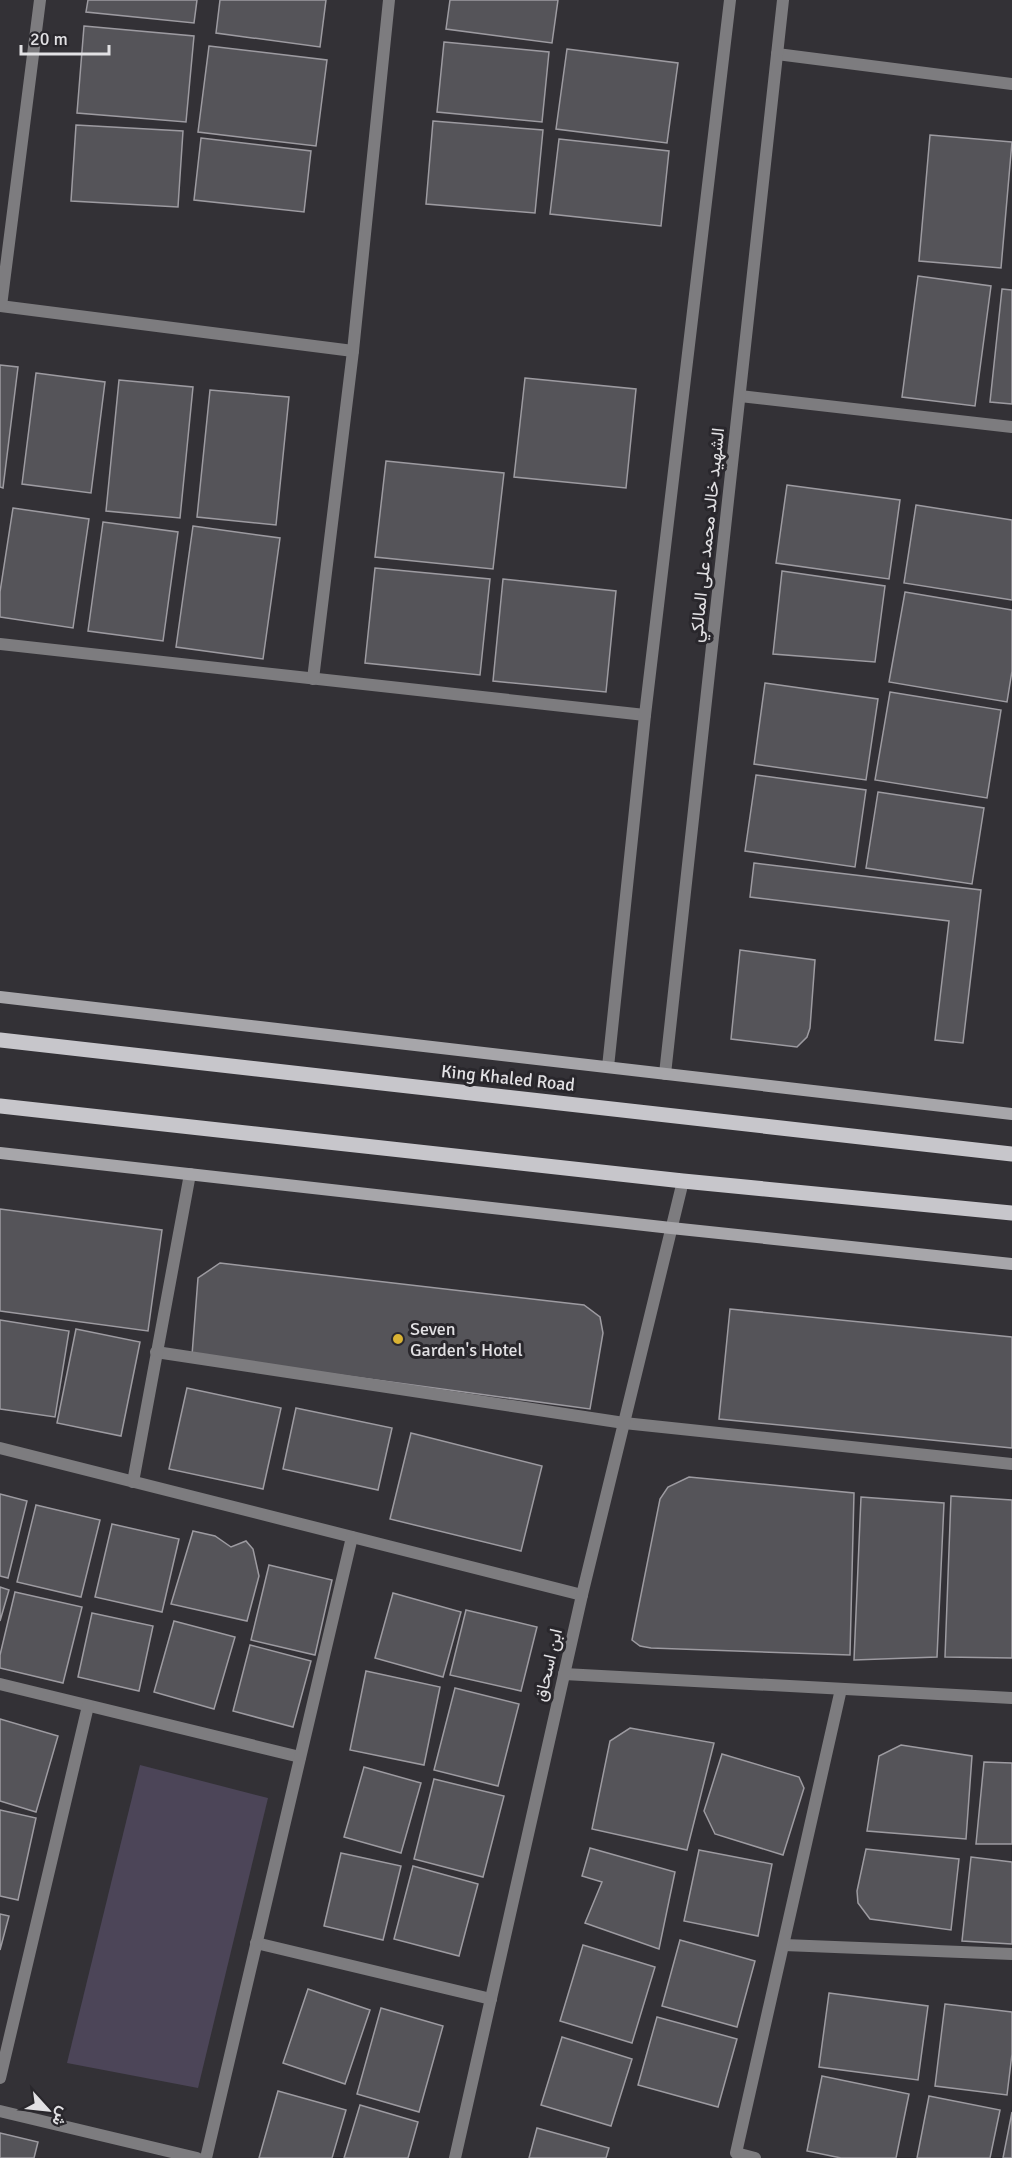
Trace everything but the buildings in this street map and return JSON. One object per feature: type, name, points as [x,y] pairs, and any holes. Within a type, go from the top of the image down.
[{"type":"main road","points":[[0,997],[1012,1114]]},
{"type":"main road","name":"King Khaled Road","points":[[0,1040],[1012,1154]]},
{"type":"main road","points":[[0,1106],[683,1181],[1012,1213]]},
{"type":"main road","points":[[0,1153],[1012,1264]]},
{"type":"street","points":[[40,0],[1,306],[353,351]]},
{"type":"street","points":[[313,679],[353,351],[389,0]]},
{"type":"street","points":[[608,1067],[645,715],[730,0]]},
{"type":"street","name":"الشهيد خالد محمد على المالكي","points":[[665,1074],[783,0]]},
{"type":"street","points":[[777,54],[1012,84]]},
{"type":"street","points":[[740,396],[1012,427]]},
{"type":"street","points":[[0,644],[645,715]]},
{"type":"street","points":[[133,1482],[190,1174]]},
{"type":"street","name":"ابن اسحاق","points":[[456,2158],[582,1595],[683,1181]]},
{"type":"street","points":[[156,1352],[624,1423],[1012,1464]]},
{"type":"street","points":[[0,1448],[582,1595]]},
{"type":"street","points":[[206,2158],[352,1537]]},
{"type":"street","points":[[564,1674],[1012,1698]]},
{"type":"street","points":[[0,1684],[300,1757]]},
{"type":"street","points":[[755,2158],[736,2153],[841,1689]]},
{"type":"street","points":[[0,2078],[87,1706]]},
{"type":"street","points":[[256,1943],[491,1999]]},
{"type":"street","points":[[784,1945],[1012,1954]]},
{"type":"street","points":[[0,2111],[197,2158]]},
{"type":"shaded area","points":[[140,1765],[268,1798],[198,2088],[67,2063]]},
{"type":"place","name":"Seven Garden's Hotel","points":[[398,1339]]}]
